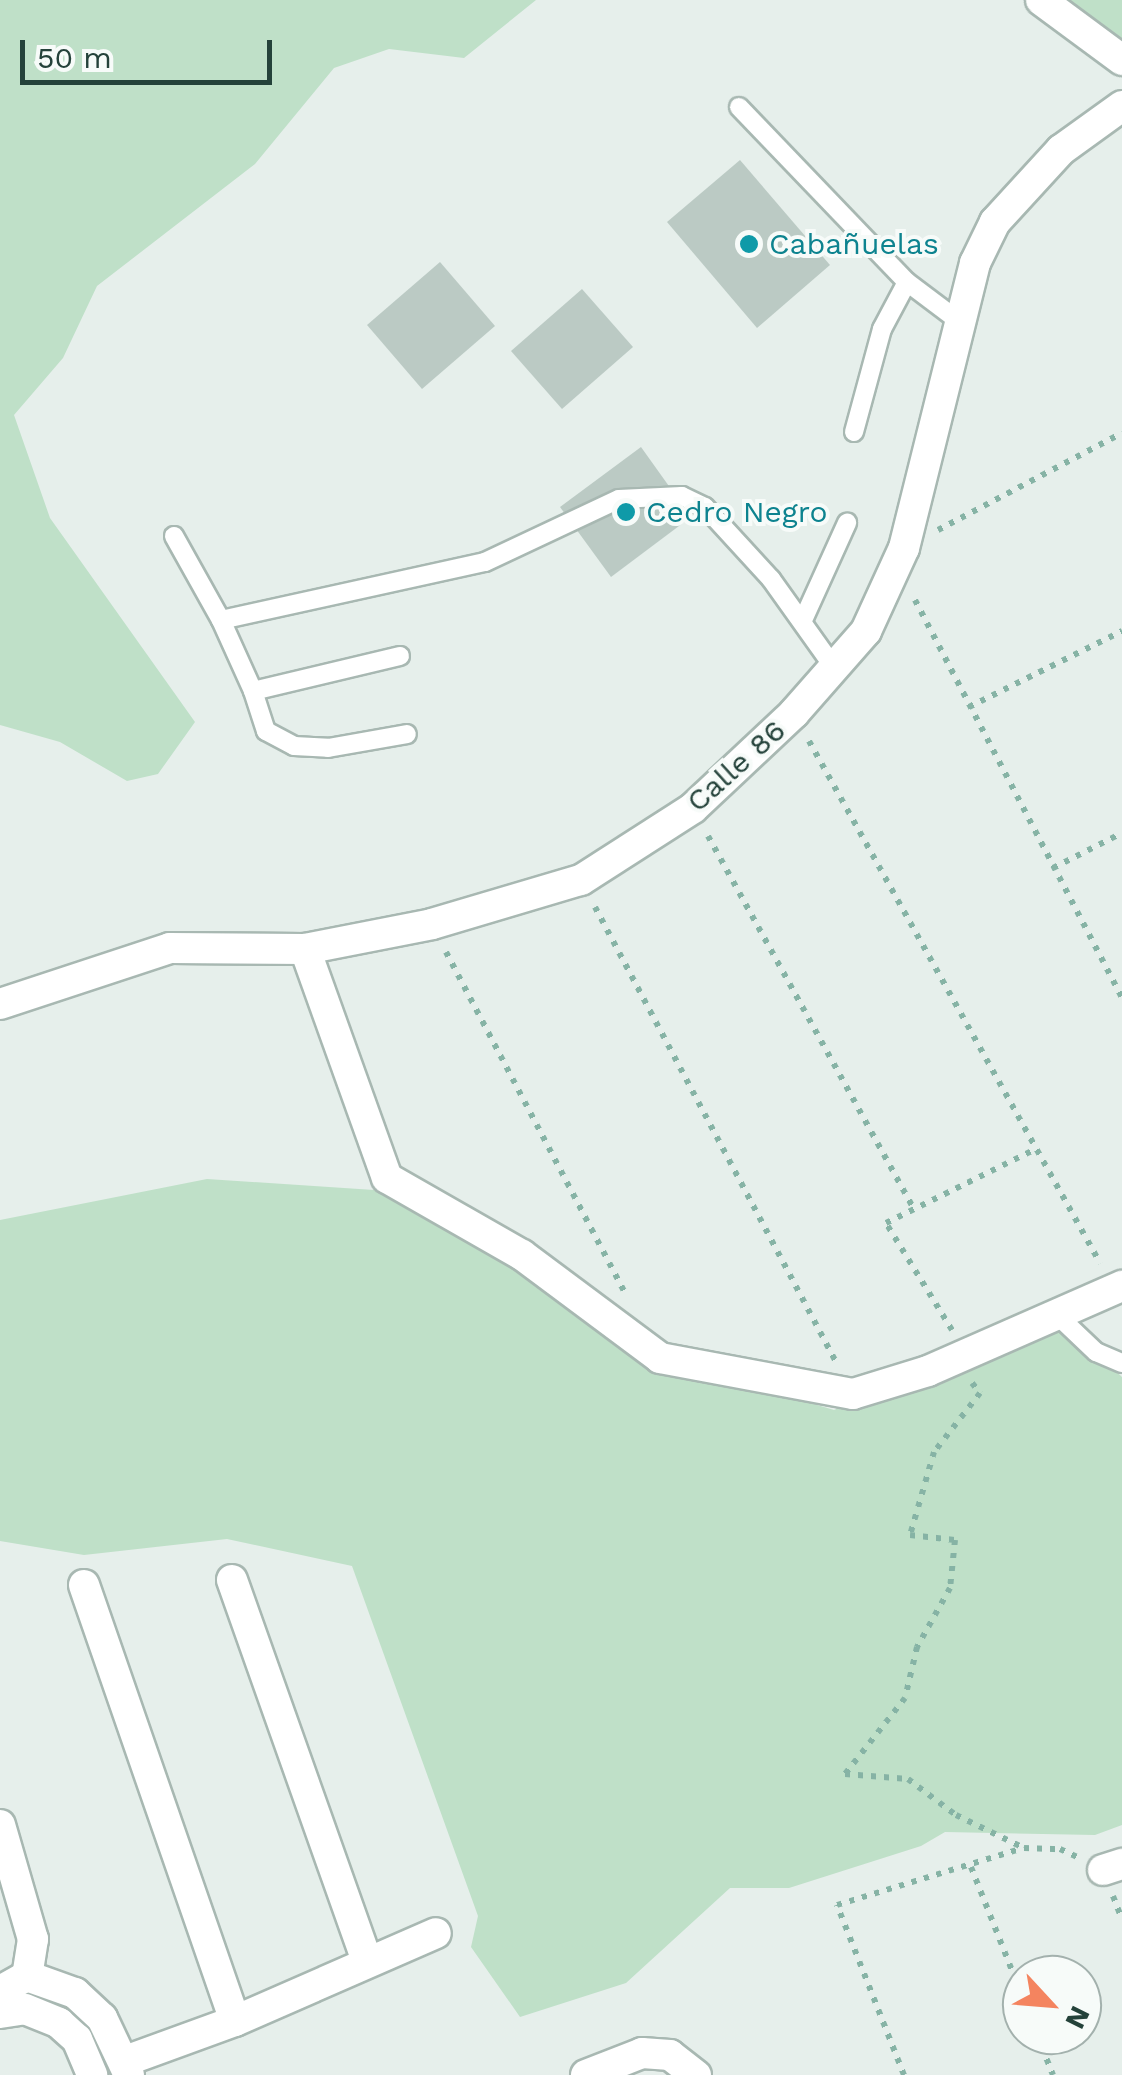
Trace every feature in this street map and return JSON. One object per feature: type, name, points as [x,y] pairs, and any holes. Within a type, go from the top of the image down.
[{"type":"street","points":[[1042,0],[1122,60]]},
{"type":"street","name":"Calle 86","points":[[0,1004],[170,948],[305,949],[432,924],[581,880],[692,808],[794,713],[836,670],[866,631],[904,548],[960,322],[995,222],[1061,150],[1122,106]]},
{"type":"street","points":[[305,949],[387,1178],[522,1255],[660,1358],[853,1394],[960,1355],[1118,1288]]},
{"type":"street","points":[[232,1580],[368,1961]]},
{"type":"street","points":[[84,1585],[235,2021]]},
{"type":"street","points":[[0,1825],[33,1939],[13,1984],[75,1993],[102,2018],[127,2068],[436,1933]]},
{"type":"street","points":[[0,2013],[25,2010],[59,2023],[77,2039],[92,2075]]},
{"type":"street","points":[[586,2075],[642,2053],[670,2054],[696,2075]]},
{"type":"lane","points":[[740,106],[907,282],[960,322]]},
{"type":"lane","points":[[854,432],[882,329],[907,282]]},
{"type":"lane","points":[[221,620],[485,562],[606,504],[659,493],[705,508],[803,620],[836,670]]},
{"type":"lane","points":[[803,620],[847,522]]},
{"type":"lane","points":[[174,536],[221,620],[253,690],[266,731],[294,746],[328,748],[407,734]]},
{"type":"lane","points":[[253,690],[400,656]]},
{"type":"lane","points":[[1058,1315],[1096,1352],[1122,1363]]},
{"type":"path","points":[[1122,433],[904,548],[918,611],[1122,998]]},
{"type":"path","points":[[968,707],[1122,632]]},
{"type":"path","points":[[794,713],[1118,1288]]},
{"type":"path","points":[[692,808],[914,1207]]},
{"type":"path","points":[[1053,868],[1122,833]]},
{"type":"path","points":[[581,880],[853,1394]]},
{"type":"path","points":[[432,924],[632,1306]]},
{"type":"path","points":[[1024,1848],[956,1815],[908,1779],[845,1774],[906,1698],[918,1647],[950,1588],[955,1540],[910,1536],[934,1452],[980,1393],[886,1223],[1036,1148]]},
{"type":"path","points":[[904,2075],[837,1905],[1024,1848],[1060,1849],[1113,1867]]},
{"type":"path","points":[[971,1867],[1006,1955]]},
{"type":"green space","points":[[0,0],[536,0],[464,58],[389,49],[334,68],[255,164],[97,286],[63,358],[14,415],[50,518],[195,722],[158,774],[127,781],[60,742],[0,725]]},
{"type":"green space","points":[[1064,0],[1122,0],[1122,48]]},
{"type":"green space","points":[[207,1179],[374,1190],[522,1255],[660,1358],[834,1410],[1057,1315],[1122,1377],[1122,1825],[1095,1835],[945,1832],[921,1846],[789,1888],[730,1888],[626,1983],[520,2017],[471,1947],[478,1916],[352,1566],[227,1539],[84,1555],[0,1541],[0,1220]]},
{"type":"building","name":"Cabañuelas","points":[[740,160],[830,265],[757,328],[667,222]]},
{"type":"building","points":[[440,262],[495,326],[422,389],[367,325]]},
{"type":"building","points":[[582,289],[633,347],[562,409],[511,351]]},
{"type":"building","name":"Cedro Negro","points":[[641,447],[691,517],[611,577],[560,507]]},
{"type":"place","name":"Cabañuelas","points":[[749,244]]},
{"type":"place","name":"Cedro Negro","points":[[626,512]]}]
